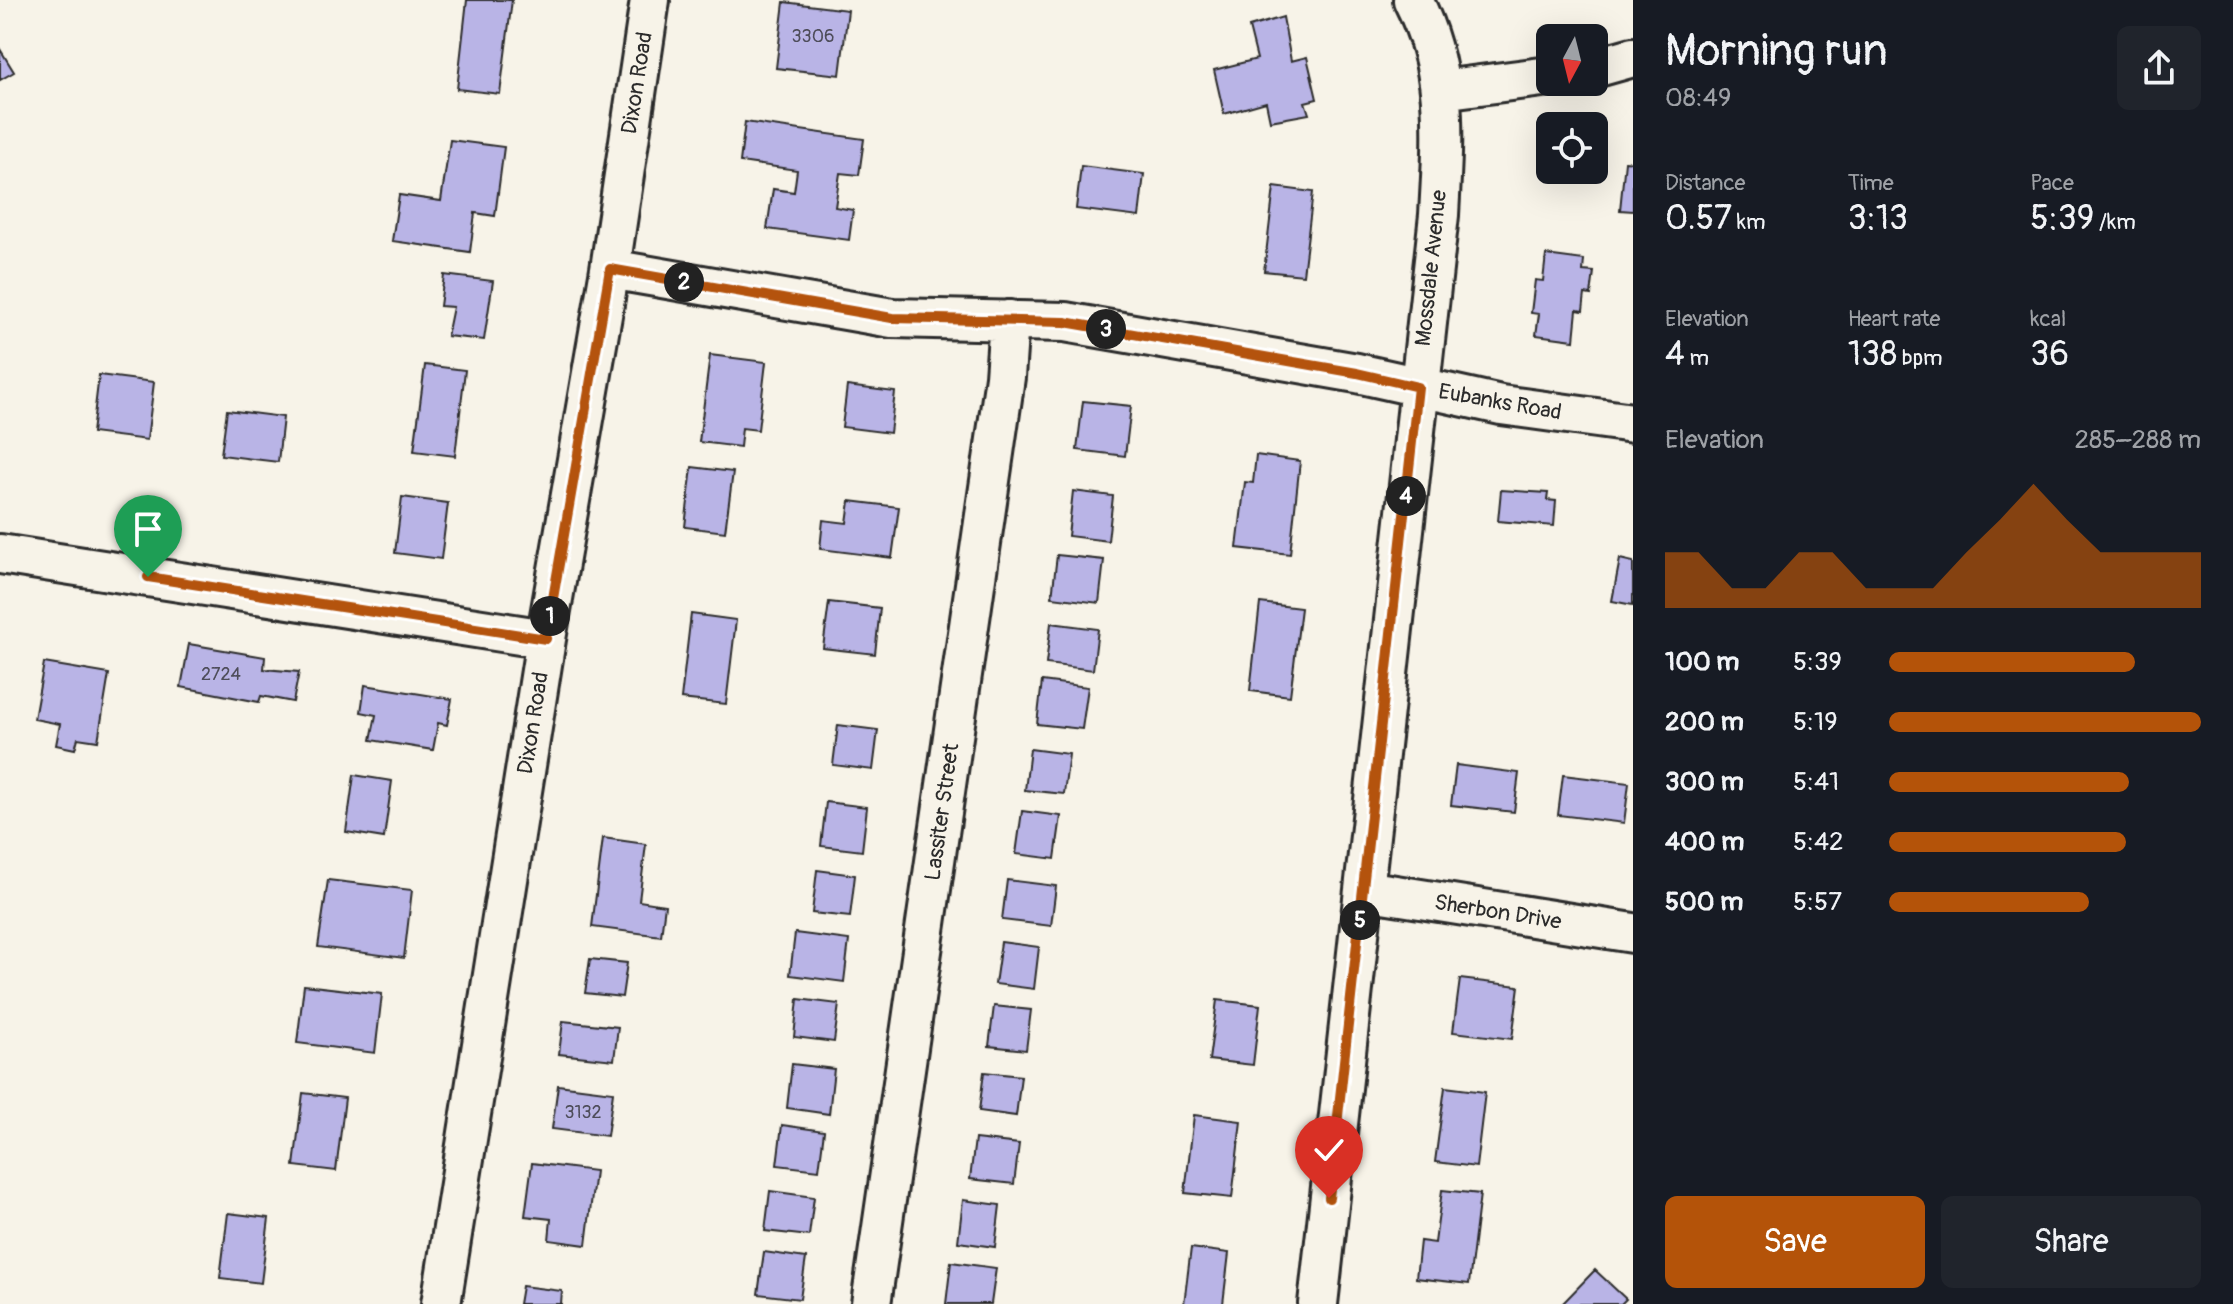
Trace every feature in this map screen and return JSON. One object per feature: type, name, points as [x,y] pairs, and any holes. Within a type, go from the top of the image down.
[{"type":"street","name":"Dixon Road","points":[[441,1304],[546,639],[610,269],[650,0]]},
{"type":"street","name":"Mossdale Avenue","points":[[1318,1304],[1439,215],[1444,116],[1441,90],[1413,0]]},
{"type":"street","points":[[1608,64],[1633,57]]},
{"type":"street","points":[[1441,90],[1536,78]]},
{"type":"street","name":"Eubanks Road","points":[[610,269],[892,318],[1065,322],[1357,373],[1501,405],[1633,423]]},
{"type":"street","name":"Lassiter Street","points":[[871,1304],[1003,393],[1009,320]]},
{"type":"street","points":[[0,554],[546,639]]},
{"type":"street","name":"Sherbon Drive","points":[[1364,890],[1633,933]]},
{"type":"building","points":[[467,0],[512,0],[500,94],[457,89]]},
{"type":"building","points":[[784,2],[848,10],[840,75],[776,68]]},
{"type":"building","points":[[1283,17],[1291,61],[1307,57],[1317,99],[1305,102],[1309,114],[1270,121],[1266,102],[1224,114],[1214,70],[1257,59],[1249,27]]},
{"type":"building","points":[[0,49],[14,72],[0,80]]},
{"type":"building","points":[[745,122],[864,139],[859,175],[840,173],[835,207],[853,210],[849,240],[767,229],[773,189],[794,192],[797,170],[740,162]]},
{"type":"building","points":[[450,140],[504,147],[495,216],[475,213],[470,252],[392,241],[399,195],[441,201]]},
{"type":"building","points":[[1625,161],[1633,162],[1633,211],[1620,210]]},
{"type":"building","points":[[1081,166],[1144,174],[1139,217],[1076,209]]},
{"type":"building","points":[[1274,187],[1313,192],[1303,275],[1264,271]]},
{"type":"building","points":[[1546,255],[1584,260],[1583,271],[1594,272],[1591,295],[1585,294],[1583,311],[1577,310],[1574,340],[1536,335],[1539,314],[1531,313],[1535,280],[1543,281]]},
{"type":"building","points":[[444,275],[493,281],[484,340],[447,336],[453,307],[440,306]]},
{"type":"building","points":[[710,355],[766,362],[758,430],[742,428],[740,447],[699,442]]},
{"type":"building","points":[[425,365],[465,370],[455,456],[414,451]]},
{"type":"building","points":[[99,375],[154,382],[147,440],[92,433]]},
{"type":"building","points":[[847,386],[895,392],[890,433],[842,427]]},
{"type":"building","points":[[1083,401],[1131,406],[1125,456],[1077,450]]},
{"type":"building","points":[[227,410],[283,417],[278,462],[221,455]]},
{"type":"building","points":[[1256,455],[1300,461],[1290,554],[1237,548],[1245,482],[1253,483]]},
{"type":"building","points":[[692,467],[733,472],[725,532],[685,527]]},
{"type":"building","points":[[1501,490],[1548,493],[1547,500],[1556,501],[1554,526],[1498,521]]},
{"type":"building","points":[[1073,491],[1113,496],[1108,541],[1068,536]]},
{"type":"building","points":[[402,497],[448,503],[441,559],[395,553]]},
{"type":"building","points":[[850,501],[899,507],[892,558],[820,549],[823,520],[847,523]]},
{"type":"building","points":[[1057,555],[1104,560],[1099,603],[1052,597]]},
{"type":"building","points":[[1620,559],[1633,562],[1633,605],[1612,601]]},
{"type":"building","points":[[829,602],[880,608],[875,654],[823,648]]},
{"type":"building","points":[[1260,603],[1301,608],[1290,696],[1250,691]]},
{"type":"building","points":[[691,614],[736,620],[726,704],[681,699]]},
{"type":"building","points":[[1051,623],[1098,629],[1093,670],[1046,664]]},
{"type":"building","points":[[189,644],[265,657],[264,669],[299,672],[293,702],[261,696],[259,702],[181,687]]},
{"type":"building","points":[[44,663],[109,674],[98,741],[78,738],[75,749],[56,745],[60,724],[34,719]]},
{"type":"building","points":[[1042,681],[1088,687],[1082,729],[1037,724]]},
{"type":"building","points":[[365,685],[452,699],[447,725],[438,723],[433,750],[371,740],[376,715],[361,712]]},
{"type":"building","points":[[838,725],[878,730],[873,770],[833,765]]},
{"type":"building","points":[[1030,749],[1069,754],[1064,794],[1025,790]]},
{"type":"building","points":[[1456,765],[1519,773],[1514,812],[1451,805]]},
{"type":"building","points":[[354,775],[392,781],[384,838],[346,832]]},
{"type":"building","points":[[1563,775],[1629,783],[1624,823],[1558,815]]},
{"type":"building","points":[[826,802],[867,807],[862,851],[821,846]]},
{"type":"building","points":[[1022,811],[1061,816],[1055,859],[1016,854]]},
{"type":"building","points":[[603,838],[646,844],[639,901],[665,905],[661,936],[592,927]]},
{"type":"building","points":[[817,870],[855,875],[850,917],[812,913]]},
{"type":"building","points":[[328,880],[412,890],[404,958],[318,947]]},
{"type":"building","points":[[1007,880],[1056,886],[1051,926],[1002,920]]},
{"type":"building","points":[[795,933],[849,940],[844,982],[790,975]]},
{"type":"building","points":[[1001,942],[1039,947],[1034,989],[995,984]]},
{"type":"building","points":[[590,959],[627,963],[622,997],[585,993]]},
{"type":"building","points":[[1460,979],[1519,986],[1512,1039],[1453,1032]]},
{"type":"building","points":[[304,985],[382,994],[375,1053],[297,1043]]},
{"type":"building","points":[[798,999],[839,1004],[834,1042],[794,1037]]},
{"type":"building","points":[[1217,1000],[1260,1005],[1253,1065],[1209,1060]]},
{"type":"building","points":[[994,1006],[1031,1010],[1026,1050],[989,1046]]},
{"type":"building","points":[[563,1021],[618,1027],[614,1060],[559,1054]]},
{"type":"building","points":[[792,1064],[834,1069],[829,1114],[787,1108]]},
{"type":"building","points":[[984,1072],[1021,1076],[1016,1116],[979,1111]]},
{"type":"building","points":[[558,1085],[613,1092],[607,1136],[552,1129]]},
{"type":"building","points":[[1445,1087],[1485,1092],[1476,1167],[1435,1162]]},
{"type":"building","points":[[303,1093],[345,1098],[336,1171],[294,1166]]},
{"type":"building","points":[[1194,1115],[1241,1121],[1232,1198],[1185,1193]]},
{"type":"building","points":[[782,1125],[824,1131],[819,1170],[777,1165]]},
{"type":"building","points":[[975,1139],[1019,1144],[1014,1184],[970,1179]]},
{"type":"building","points":[[532,1163],[595,1171],[586,1245],[549,1240],[551,1219],[525,1216]]},
{"type":"building","points":[[1442,1190],[1480,1194],[1469,1284],[1416,1278],[1420,1241],[1435,1243]]},
{"type":"building","points":[[770,1191],[814,1197],[809,1236],[765,1231]]},
{"type":"building","points":[[963,1200],[1000,1205],[995,1247],[958,1242]]},
{"type":"building","points":[[228,1213],[269,1218],[261,1283],[220,1278]]},
{"type":"building","points":[[1191,1248],[1229,1253],[1223,1304],[1184,1304]]},
{"type":"building","points":[[764,1252],[806,1258],[800,1299],[758,1294]]},
{"type":"building","points":[[951,1262],[996,1268],[991,1304],[946,1304]]},
{"type":"building","points":[[1595,1270],[1626,1299],[1621,1304],[1562,1304]]},
{"type":"building","points":[[522,1286],[562,1291],[561,1304],[519,1304]]},
{"type":"route","points":[[148,577],[546,639],[610,269],[837,311],[892,318],[1065,322],[1357,373],[1418,387],[1329,1198]]}]
